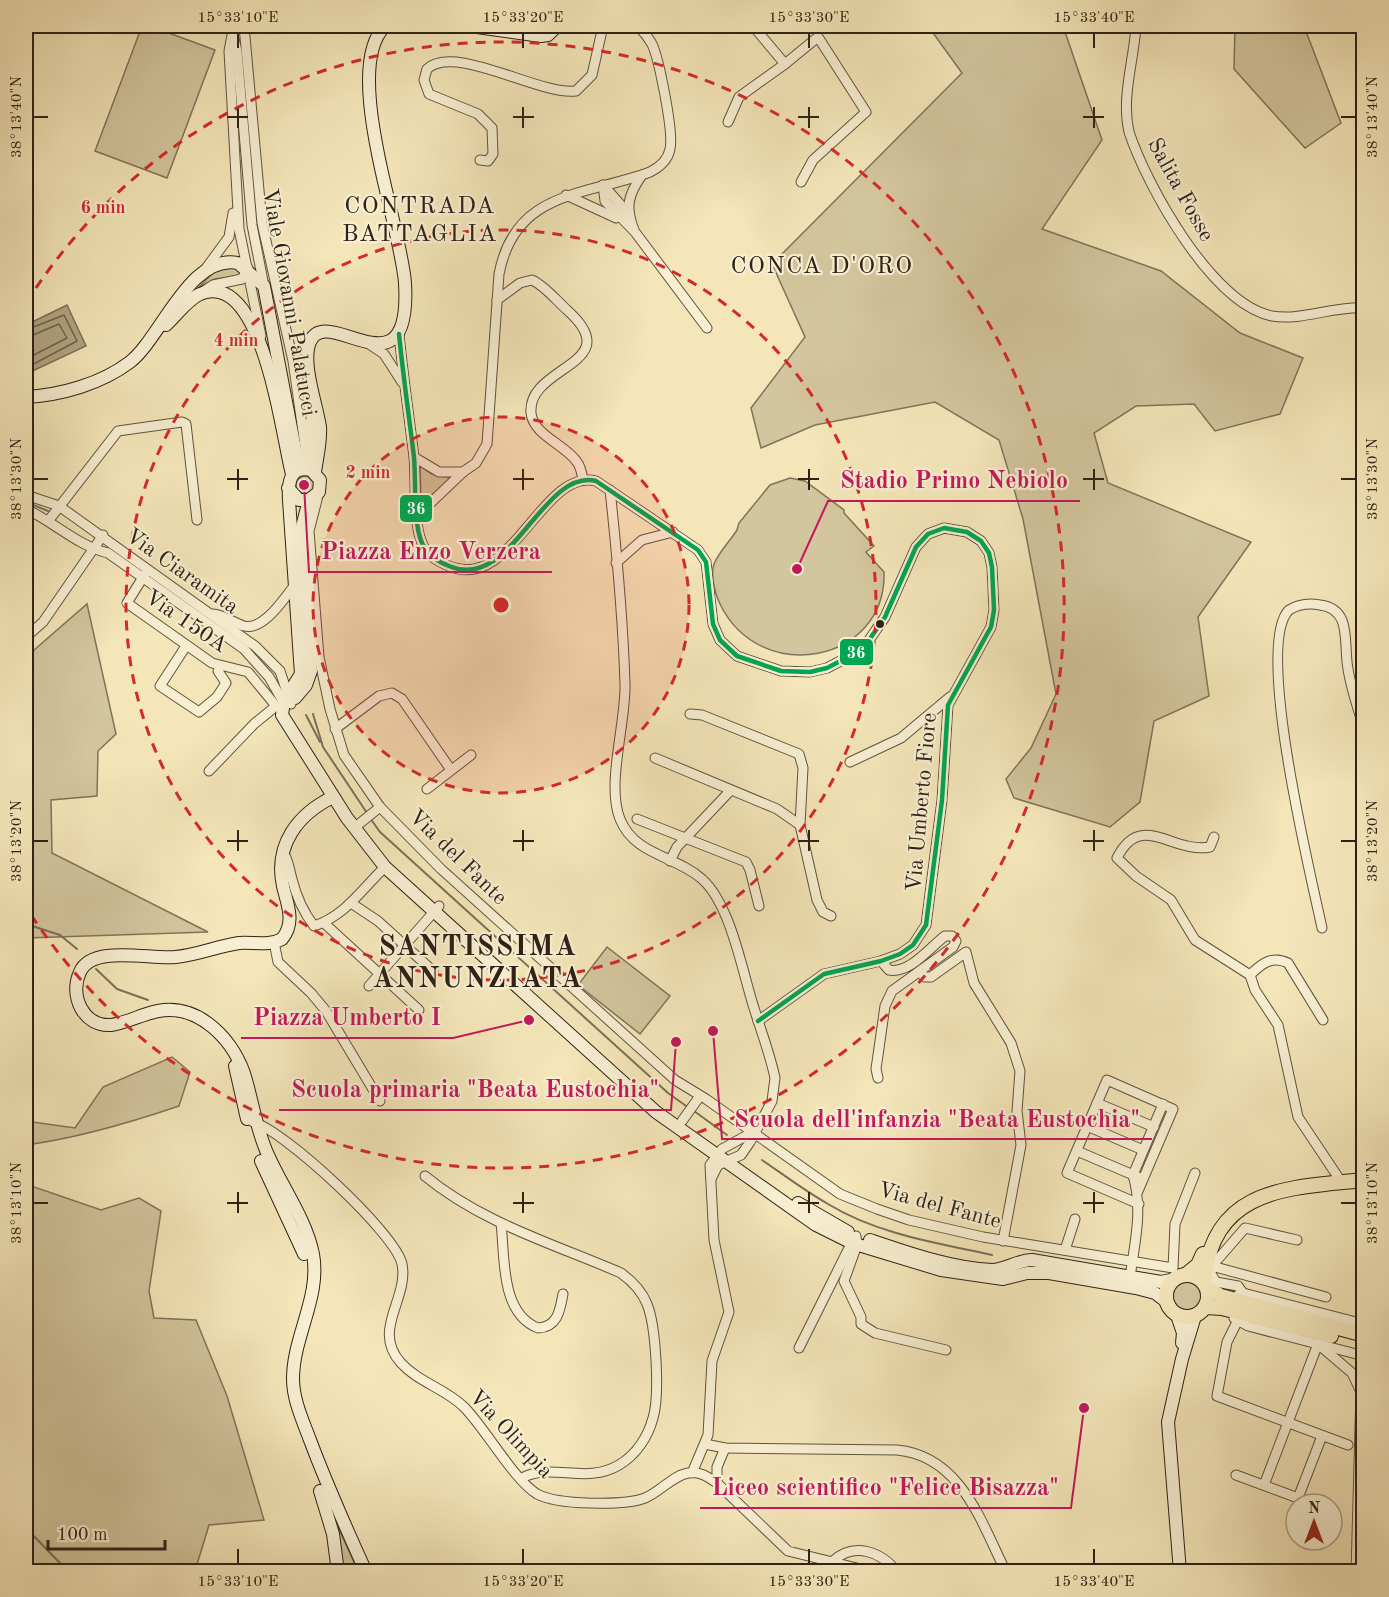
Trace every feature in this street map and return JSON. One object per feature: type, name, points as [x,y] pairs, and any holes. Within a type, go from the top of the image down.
[{"type":"main road","points":[[385,26],[379,33],[374,47],[369,106],[404,280],[399,334],[385,344],[366,342],[330,331],[321,332],[313,338],[309,352],[314,406],[320,434],[306,468],[288,488],[301,674],[284,704],[292,730],[333,797],[385,867],[436,909],[659,1109],[816,1225],[941,1270],[1003,1279],[1019,1274],[1049,1273],[1155,1293],[1167,1302],[1177,1315],[1183,1333],[1182,1359]]},
{"type":"main road","points":[[470,26],[541,36],[548,35],[557,26]]},
{"type":"main road","points":[[150,340],[171,308],[204,271],[228,261],[238,263],[264,286]]},
{"type":"main road","name":"Viale Giovanni Palatucci","points":[[264,286],[296,454],[306,468]]},
{"type":"main road","points":[[26,397],[70,389],[105,377],[130,362],[198,295],[222,293],[237,302],[263,344]]},
{"type":"main road","name":"Viale Giovanni Palatucci","points":[[263,344],[306,468]]},
{"type":"main road","points":[[306,468],[314,406]]},
{"type":"main road","points":[[284,704],[308,680],[310,658],[301,531],[321,484],[306,468]]},
{"type":"main road","points":[[288,488],[294,497],[314,496]]},
{"type":"main road","points":[[333,797],[301,818],[288,838],[283,852],[282,880],[290,919],[285,935],[274,942],[239,943],[176,957],[100,956],[86,963],[78,975],[77,989],[80,1005],[92,1021],[111,1024],[162,1010],[185,1012],[201,1018],[216,1029],[243,1069],[252,1122],[276,1182],[312,1249],[315,1273],[295,1356],[293,1386],[335,1521],[366,1572]]},
{"type":"main road","points":[[358,829],[436,909]]},
{"type":"main road","points":[[659,1109],[684,1118],[724,1156]]},
{"type":"main road","points":[[1180,1572],[1168,1436],[1170,1412],[1182,1359],[1200,1312],[1209,1298],[1205,1286],[1220,1229],[1248,1203],[1268,1193],[1364,1180]]},
{"type":"main road","points":[[1187,1274],[1198,1265],[1216,1226],[1245,1199],[1273,1187],[1308,1183],[1317,1185]]},
{"type":"main road","points":[[855,1240],[942,1261],[992,1270],[1012,1263],[1032,1260],[1161,1282],[1172,1274],[1187,1274],[1227,1303],[1322,1334],[1364,1344]]},
{"type":"main road","points":[[1012,1263],[1012,1270],[1019,1274]]},
{"type":"main road","points":[[1167,1302],[1166,1290],[1172,1274]]},
{"type":"main road","points":[[1177,1315],[1200,1312],[1227,1303]]},
{"type":"main road","points":[[1322,1334],[1364,1335]]},
{"type":"main road","points":[[335,1521],[338,1572]]},
{"type":"street","points":[[244,26],[262,223],[292,361],[306,468]]},
{"type":"street","points":[[480,160],[488,160],[493,154],[492,128],[478,114],[429,94],[424,80],[427,69],[436,63],[476,66],[560,91],[576,91],[592,75],[603,26]]},
{"type":"street","points":[[418,515],[463,472],[476,463],[487,444],[501,267],[513,235],[541,208],[566,195],[642,175],[656,169],[665,160],[671,143],[656,57],[652,44],[638,26]]},
{"type":"street","points":[[753,26],[785,64]]},
{"type":"street","points":[[728,122],[739,97],[818,37],[821,26]]},
{"type":"street","name":"Salita Fosse","points":[[1136,26],[1130,56],[1128,124],[1132,139],[1171,218],[1195,255],[1231,293],[1263,313],[1284,316],[1364,308]]},
{"type":"street","name":"Viale Giovanni Palatucci","points":[[231,30],[229,51],[236,196],[247,270],[263,344]]},
{"type":"street","name":"Viale Giovanni Palatucci","points":[[231,30],[237,51],[256,246],[264,286]]},
{"type":"street","points":[[801,182],[813,160],[870,109],[818,37]]},
{"type":"street","points":[[625,217],[629,196],[642,175]]},
{"type":"street","points":[[603,185],[707,328]]},
{"type":"street","points":[[566,195],[625,217]]},
{"type":"street","points":[[204,271],[228,237],[236,196]]},
{"type":"street","points":[[198,295],[217,283],[238,282],[247,270],[256,246]]},
{"type":"street","points":[[399,334],[403,385],[414,457],[420,538],[430,556],[461,570],[480,569],[492,563],[565,489],[583,480],[579,465],[536,424],[531,408],[534,397],[543,384],[573,364],[584,351],[587,339],[583,326],[532,280],[520,283],[498,300]]},
{"type":"street","points":[[366,342],[384,354],[403,385]]},
{"type":"street","points":[[49,520],[119,430],[182,422],[186,424],[197,520]]},
{"type":"street","points":[[302,427],[310,438]]},
{"type":"street","points":[[414,457],[439,472],[463,472]]},
{"type":"street","name":"Via Umberto Fiore","points":[[583,480],[596,482],[610,490],[698,550],[706,562],[713,624],[725,646],[754,663],[800,673],[836,665],[867,643],[885,617],[916,548],[928,534],[952,528],[974,535],[986,546],[991,560],[993,619],[985,640],[951,696],[929,917],[923,932],[913,945],[900,954],[881,961],[824,974],[758,1021]]},
{"type":"street","points":[[610,490],[625,684],[615,804],[621,821],[632,837],[647,850],[702,879],[718,901],[758,1021],[776,1084],[772,1101],[741,1155],[724,1156]]},
{"type":"street","name":"Via Ciaramita","points":[[26,495],[59,506],[103,536],[243,649],[274,686],[284,704]]},
{"type":"street","name":"Via del Fante","points":[[314,496],[309,531],[318,657],[335,729],[344,755],[378,809],[530,950],[675,1080],[840,1194],[909,1220],[1003,1241],[1133,1261],[1172,1274]]},
{"type":"street","name":"Via Ciaramita","points":[[26,509],[49,520],[94,550],[108,553],[146,573],[211,614],[255,646],[282,675],[284,704]]},
{"type":"street","points":[[616,563],[642,540],[674,532]]},
{"type":"street","points":[[26,637],[43,622],[103,536]]},
{"type":"street","name":"Via 150A","points":[[146,573],[127,603],[186,646],[220,666],[248,672],[284,704]]},
{"type":"street","points":[[211,614],[224,615],[246,626],[257,625],[295,585]]},
{"type":"street","points":[[1322,928],[1277,691],[1281,623],[1289,610],[1312,604],[1333,607],[1339,612],[1344,624],[1349,676],[1364,728]]},
{"type":"street","points":[[186,646],[160,686],[199,712],[217,697],[226,683],[218,671],[220,666]]},
{"type":"street","points":[[310,658],[323,682]]},
{"type":"street","points":[[282,675],[294,678],[301,674]]},
{"type":"street","points":[[335,729],[379,696],[392,693],[402,699],[451,770]]},
{"type":"street","points":[[850,762],[901,738],[951,696]]},
{"type":"street","points":[[209,771],[254,724],[284,704]]},
{"type":"street","points":[[690,714],[702,715],[799,754],[802,768],[800,825],[817,900],[820,908],[831,916]]},
{"type":"street","points":[[427,789],[471,755]]},
{"type":"street","points":[[655,758],[777,810],[800,825]]},
{"type":"street","points":[[670,861],[686,838],[730,791]]},
{"type":"street","points":[[358,829],[378,809]]},
{"type":"street","points":[[637,819],[746,862],[759,906]]},
{"type":"street","points":[[1214,837],[1210,847],[1193,848],[1178,845],[1154,833],[1146,834],[1131,841],[1117,858],[1136,876],[1171,900],[1195,940],[1250,975],[1255,990],[1278,1025],[1298,1117],[1342,1182]]},
{"type":"street","points":[[283,852],[288,860],[292,879],[307,917],[314,926],[324,923],[351,903],[385,867]]},
{"type":"street","points":[[351,903],[378,921],[433,971]]},
{"type":"street","points":[[369,986],[436,909]]},
{"type":"street","points":[[324,923],[419,1010]]},
{"type":"street","points":[[878,1078],[876,1069],[888,998],[900,984],[953,947],[955,938],[945,936],[922,956],[897,970],[889,970],[881,961]]},
{"type":"street","points":[[274,942],[278,962],[322,1006],[380,1101]]},
{"type":"street","points":[[920,971],[924,977],[931,977],[966,952],[974,983],[1011,1043],[1016,1056],[1021,1076],[1017,1111],[1021,1145],[1003,1241]]},
{"type":"street","points":[[1250,975],[1266,962],[1278,960],[1288,963],[1323,1020]]},
{"type":"street","points":[[1138,1191],[1173,1109],[1107,1080],[1067,1173],[1139,1204]]},
{"type":"street","points":[[684,1118],[698,1098]]},
{"type":"street","points":[[1097,1103],[1154,1127]]},
{"type":"street","points":[[1130,1277],[1139,1204],[1133,1175],[1163,1104]]},
{"type":"street","name":"Via Olimpia","points":[[252,1122],[283,1138],[317,1166],[394,1247],[403,1274],[389,1319],[388,1332],[394,1354],[409,1371],[462,1405],[538,1494],[546,1497],[610,1504],[644,1498],[680,1476],[692,1473]]},
{"type":"street","points":[[1087,1126],[1143,1150]]},
{"type":"street","points":[[753,1132],[710,1165],[714,1240],[729,1312],[712,1361],[705,1444],[692,1473],[703,1474],[717,1483],[782,1548],[802,1556],[833,1561],[873,1572]]},
{"type":"street","points":[[1077,1151],[1143,1179]]},
{"type":"street","points":[[1172,1274],[1175,1224],[1194,1173]]},
{"type":"street","points":[[425,1176],[465,1204],[501,1223],[604,1266],[630,1280],[647,1304],[653,1330],[654,1417],[643,1442],[632,1456],[606,1472],[593,1475],[540,1471],[522,1478]]},
{"type":"street","points":[[1065,1251],[1075,1219]]},
{"type":"street","points":[[501,1223],[509,1292],[518,1315],[538,1328],[549,1326],[557,1317],[562,1294]]},
{"type":"street","points":[[1209,1265],[1245,1228],[1297,1240]]},
{"type":"street","points":[[799,1348],[855,1240]]},
{"type":"street","points":[[855,1240],[844,1281],[863,1327],[875,1333],[946,1350]]},
{"type":"street","points":[[1209,1265],[1214,1280],[1226,1286],[1239,1286],[1243,1293],[1364,1324]]},
{"type":"street","points":[[1209,1265],[1326,1297]]},
{"type":"street","points":[[1238,1322],[1227,1303],[1243,1293]]},
{"type":"street","points":[[1238,1322],[1322,1334],[1364,1356]]},
{"type":"street","points":[[1238,1322],[1227,1342],[1217,1396],[1348,1445]]},
{"type":"street","points":[[1264,1485],[1322,1334]]},
{"type":"street","points":[[1322,1334],[1352,1373],[1361,1392],[1356,1572]]},
{"type":"street","points":[[1236,1475],[1299,1498],[1322,1436]]},
{"type":"street","points":[[705,1444],[725,1448],[897,1450],[921,1455],[939,1465],[961,1485],[1006,1572]]},
{"type":"street","points":[[717,1483],[717,1467],[725,1448]]},
{"type":"street","points":[[833,1561],[847,1551],[867,1551],[884,1558],[897,1572]]},
{"type":"shaded area","points":[[142,26],[150,26],[215,50],[167,178],[95,151]]},
{"type":"shaded area","points":[[928,26],[1063,26],[1102,140],[1042,229],[1161,271],[1240,333],[1303,358],[1280,414],[1215,431],[1194,404],[1136,406],[1094,433],[1108,483],[1251,542],[1198,617],[1209,696],[1154,721],[1140,802],[1110,827],[1014,798],[1006,779],[1031,748],[1056,694],[1023,519],[999,440],[935,402],[815,425],[761,448],[751,408],[805,337],[772,264],[962,73]]},
{"type":"shaded area","points":[[1235,26],[1316,26],[1307,34],[1341,123],[1305,148],[1234,69]]},
{"type":"shaded area","points":[[225,266],[242,270],[240,276],[215,279],[199,287],[214,272]]},
{"type":"shaded area","points":[[420,466],[432,474],[451,478],[421,505]]},
{"type":"shaded area","points":[[301,476],[309,476],[314,481],[312,492],[301,494],[296,489],[296,481]]},
{"type":"shaded area","points":[[790,478],[805,481],[844,510],[844,513],[874,546],[866,552],[884,572],[879,603],[865,627],[844,644],[818,653],[790,654],[763,647],[739,630],[720,604],[714,584],[714,564],[737,530],[739,523],[770,485]]},
{"type":"shaded area","points":[[87,604],[116,734],[98,751],[97,796],[51,800],[52,853],[208,932],[26,938],[26,657]]},
{"type":"shaded area","points":[[607,947],[670,996],[640,1034],[578,985]]},
{"type":"shaded area","points":[[172,1057],[190,1072],[179,1106],[103,1129],[26,1145],[26,1121],[75,1128],[103,1087]]},
{"type":"shaded area","points":[[26,1173],[34,1187],[101,1210],[139,1198],[161,1211],[149,1291],[154,1318],[196,1320],[227,1396],[264,1520],[209,1525],[195,1571],[26,1571]]},
{"type":"shaded area","points":[[1187,1282],[1197,1286],[1201,1296],[1197,1306],[1187,1310],[1177,1306],[1173,1296],[1177,1286]]},
{"type":"shaded area","points":[[336,1527],[338,1527],[358,1571],[343,1571]]},
{"type":"water","points":[[67,305],[86,346],[26,374],[26,325]]},
{"type":"waterway","points":[[26,502],[48,511]]},
{"type":"waterway","points":[[313,714],[323,747],[367,813]]},
{"type":"waterway","points":[[306,715],[320,742]]},
{"type":"waterway","points":[[370,818],[380,832],[668,1093],[689,1108]]},
{"type":"waterway","points":[[26,924],[60,935],[77,949]]},
{"type":"waterway","points":[[96,969],[117,989],[148,1000]]},
{"type":"waterway","points":[[694,1111],[727,1135]]},
{"type":"waterway","points":[[762,1160],[819,1199],[867,1223],[929,1242],[992,1255]]},
{"type":"waterway","points":[[26,1528],[60,1563]]},
{"type":"transit line","name":"36","points":[[399,334],[414,457],[419,535],[430,554],[449,566],[471,570],[491,562],[509,548],[542,509],[559,493],[577,482],[596,481],[698,550],[706,562],[713,624],[720,640],[737,656],[781,671],[810,672],[827,668],[854,654],[867,643],[885,617],[916,547],[928,534],[944,528],[967,532],[981,541],[989,553],[994,610],[991,627],[948,705],[942,800],[926,925],[913,945],[900,954],[881,961],[824,974],[758,1021]]},
{"type":"place","name":"Piazza Enzo Verzera","points":[[304,485]]},
{"type":"place","name":"Stadio Primo Nebiolo","points":[[797,569]]},
{"type":"place","name":"Piazza Umberto I","points":[[529,1020]]},
{"type":"place","name":"Scuola dell'infanzia \"Beata Eustochia\"","points":[[713,1031]]},
{"type":"place","name":"Scuola primaria \"Beata Eustochia\"","points":[[676,1042]]},
{"type":"place","name":"Liceo scientifico \"Felice Bisazza\"","points":[[1084,1408]]},
{"type":"district","name":"CONTRADA BATTAGLIA","points":[[420,219]]},
{"type":"district","name":"CONCA D'ORO","points":[[822,265]]},
{"type":"district","name":"SANTISSIMA ANNUNZIATA","points":[[478,961]]}]
